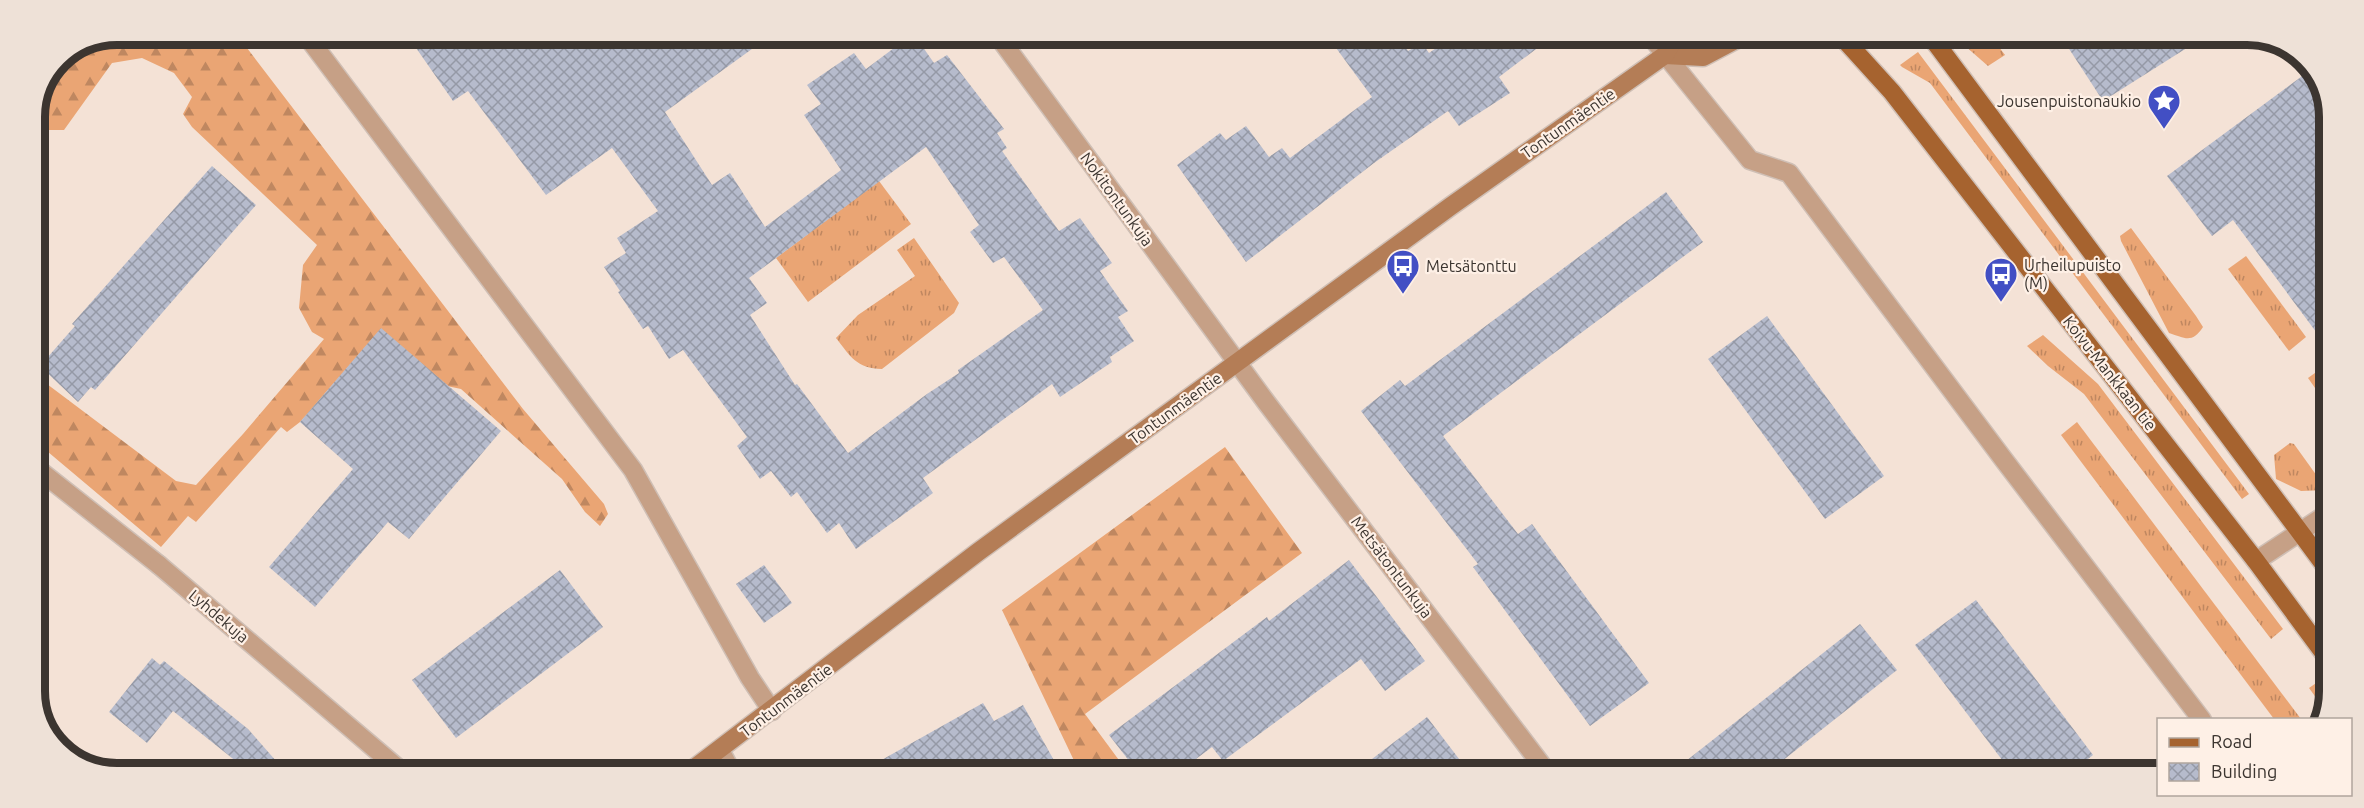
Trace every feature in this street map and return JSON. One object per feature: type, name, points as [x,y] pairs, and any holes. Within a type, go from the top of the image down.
[{"type":"main road","name":"Koivu-Mankkaan tie","points":[[1850,45],[1892,92],[2256,561],[2319,646]]},
{"type":"main road","points":[[1937,45],[2319,558]]},
{"type":"street","points":[[314,45],[633,470],[750,678],[772,711]]},
{"type":"street","name":"Nokitontunkuja","points":[[1005,45],[1237,362]]},
{"type":"street","points":[[1657,45],[1750,160],[1789,173],[2200,718]]},
{"type":"street","name":"Tontunmäentie","points":[[702,763],[978,552],[1451,206],[1665,56],[1670,45]]},
{"type":"street","points":[[1665,56],[1702,57],[1725,45]]},
{"type":"street","name":"Metsätontunkuja","points":[[1237,362],[1540,763]]},
{"type":"street","name":"Lyhdekuja","points":[[45,475],[159,565],[392,763]]},
{"type":"street","points":[[2256,561],[2319,519]]},
{"type":"street","points":[[720,750],[727,763]]},
{"type":"green space","points":[[117,45],[245,45],[523,409],[604,504],[608,514],[600,526],[585,512],[562,479],[461,389],[447,386],[381,329],[300,422],[287,432],[281,427],[196,522],[188,516],[161,547],[45,449],[45,383],[176,481],[196,485],[324,339],[312,332],[299,308],[303,265],[317,245],[192,127],[183,114],[192,97],[174,73],[142,58],[112,63],[64,130],[45,130],[46,103],[50,89],[66,66],[89,50]]},
{"type":"green space","points":[[1964,45],[1997,45],[2005,55],[1988,66]]},
{"type":"green space","points":[[1918,52],[2249,494],[2242,499],[1930,83],[1900,65]]},
{"type":"green space","points":[[879,181],[911,224],[808,302],[776,258]]},
{"type":"green space","points":[[2131,228],[2203,327],[2192,338],[2169,333],[2121,241],[2120,236]]},
{"type":"green space","points":[[914,238],[959,303],[954,313],[882,369],[860,364],[836,338],[858,315],[915,276],[897,250]]},
{"type":"green space","points":[[2246,256],[2306,337],[2289,351],[2228,269]]},
{"type":"green space","points":[[2043,335],[2098,384],[2283,629],[2271,639],[2084,394],[2027,346]]},
{"type":"green space","points":[[2319,370],[2319,394],[2308,378]]},
{"type":"green space","points":[[2077,422],[2300,718],[2273,718],[2061,435]]},
{"type":"green space","points":[[2290,443],[2294,444],[2319,479],[2319,490],[2301,491],[2276,479],[2274,455]]},
{"type":"green space","points":[[1225,447],[1302,553],[1085,714],[1121,763],[1075,763],[1002,610]]},
{"type":"green space","points":[[2319,681],[2318,700],[2309,688]]},
{"type":"building","points":[[414,45],[758,45],[665,112],[712,185],[730,173],[765,227],[841,170],[804,115],[821,104],[807,85],[854,53],[866,69],[898,45],[921,45],[934,63],[947,55],[1004,129],[997,133],[1007,148],[1002,151],[1059,231],[1080,218],[1112,263],[1100,271],[1128,311],[1118,317],[1134,341],[1110,357],[1112,362],[1060,397],[1052,384],[923,478],[933,493],[856,549],[839,523],[827,533],[797,492],[791,497],[771,471],[760,479],[737,446],[747,437],[683,350],[669,359],[648,326],[643,329],[618,292],[620,291],[604,267],[626,253],[617,238],[658,211],[612,148],[546,195],[468,91],[453,101]],"holes":[[[926,147],[979,225],[970,232],[993,263],[1004,257],[1043,310],[958,370],[959,373],[848,453],[797,384],[795,385],[750,315],[767,303],[749,278]]]},
{"type":"building","points":[[1334,45],[1404,45],[1408,51],[1423,45],[1429,53],[1440,45],[1541,45],[1499,77],[1510,93],[1459,126],[1448,111],[1374,163],[1246,262],[1177,165],[1220,133],[1226,140],[1246,126],[1269,157],[1282,148],[1290,158],[1372,97]]},
{"type":"building","points":[[2067,45],[2192,45],[2103,101]]},
{"type":"building","points":[[2305,74],[2314,89],[2319,112],[2319,336],[2233,220],[2212,236],[2167,176]]},
{"type":"building","points":[[212,166],[256,205],[95,390],[91,387],[78,402],[45,371],[45,360],[75,326],[72,324]]},
{"type":"building","points":[[1666,192],[1703,242],[1443,436],[1518,534],[1532,524],[1649,683],[1590,726],[1473,567],[1478,564],[1361,411],[1400,380],[1405,386]]},
{"type":"building","points":[[1767,316],[1884,476],[1825,519],[1708,359]]},
{"type":"building","points":[[381,328],[501,431],[409,539],[388,522],[315,607],[269,567],[353,469],[300,422]]},
{"type":"building","points":[[1349,560],[1425,661],[1385,691],[1361,659],[1223,761],[1212,747],[1191,763],[1131,763],[1109,735],[1267,617],[1269,621]]},
{"type":"building","points":[[764,565],[792,603],[764,623],[736,584]]},
{"type":"building","points":[[560,570],[603,627],[456,738],[412,680]]},
{"type":"building","points":[[1976,600],[2093,755],[2083,763],[2004,763],[1915,645]]},
{"type":"building","points":[[1860,624],[1897,670],[1780,763],[1683,763]]},
{"type":"building","points":[[152,658],[160,665],[164,661],[248,729],[278,763],[238,763],[173,711],[147,743],[109,712]]},
{"type":"building","points":[[983,703],[994,721],[1023,705],[1056,763],[876,763]]},
{"type":"building","points":[[1427,717],[1462,763],[1367,763]]},
{"type":"place","name":"Jousenpuistonaukio","points":[[2164,130]]},
{"type":"place","name":"Metsätonttu","points":[[1403,295]]},
{"type":"place","name":"Urheilupuisto (M)","points":[[2001,303]]}]
